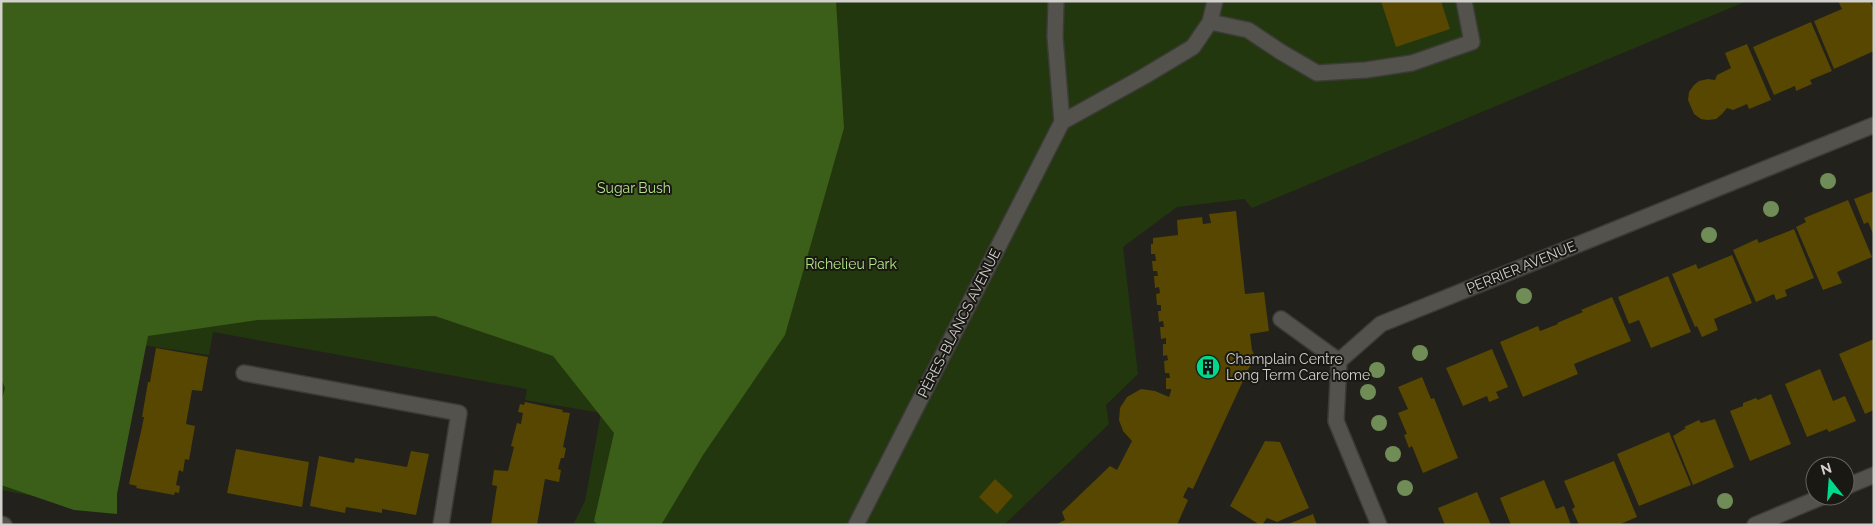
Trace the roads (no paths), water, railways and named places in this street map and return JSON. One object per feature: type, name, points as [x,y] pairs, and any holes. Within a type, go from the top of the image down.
[{"type":"street","points":[[1056,1],[1055,37],[1062,122],[1193,47],[1210,22],[1214,1]]},
{"type":"street","points":[[1210,22],[1248,30],[1317,73],[1366,70],[1412,63],[1472,42],[1464,1]]},
{"type":"street","name":"PÈRES-BLANCS AVENUE","points":[[856,525],[1062,122]]},
{"type":"street","name":"PERRIER AVENUE","points":[[1339,361],[1382,324],[1874,125]]},
{"type":"street","points":[[1281,319],[1339,361],[1336,421],[1379,525]]},
{"type":"street","points":[[244,373],[459,413],[441,525]]},
{"type":"street","points":[[1855,483],[1874,475]]},
{"type":"street","points":[[1756,525],[1805,504]]},
{"type":"place","name":"Champlain Centre Long Term Care home","points":[[1208,367]]},
{"type":"park label","name":"Sugar Bush","points":[[634,188]]},
{"type":"park label","name":"Richelieu Park","points":[[851,264]]}]
